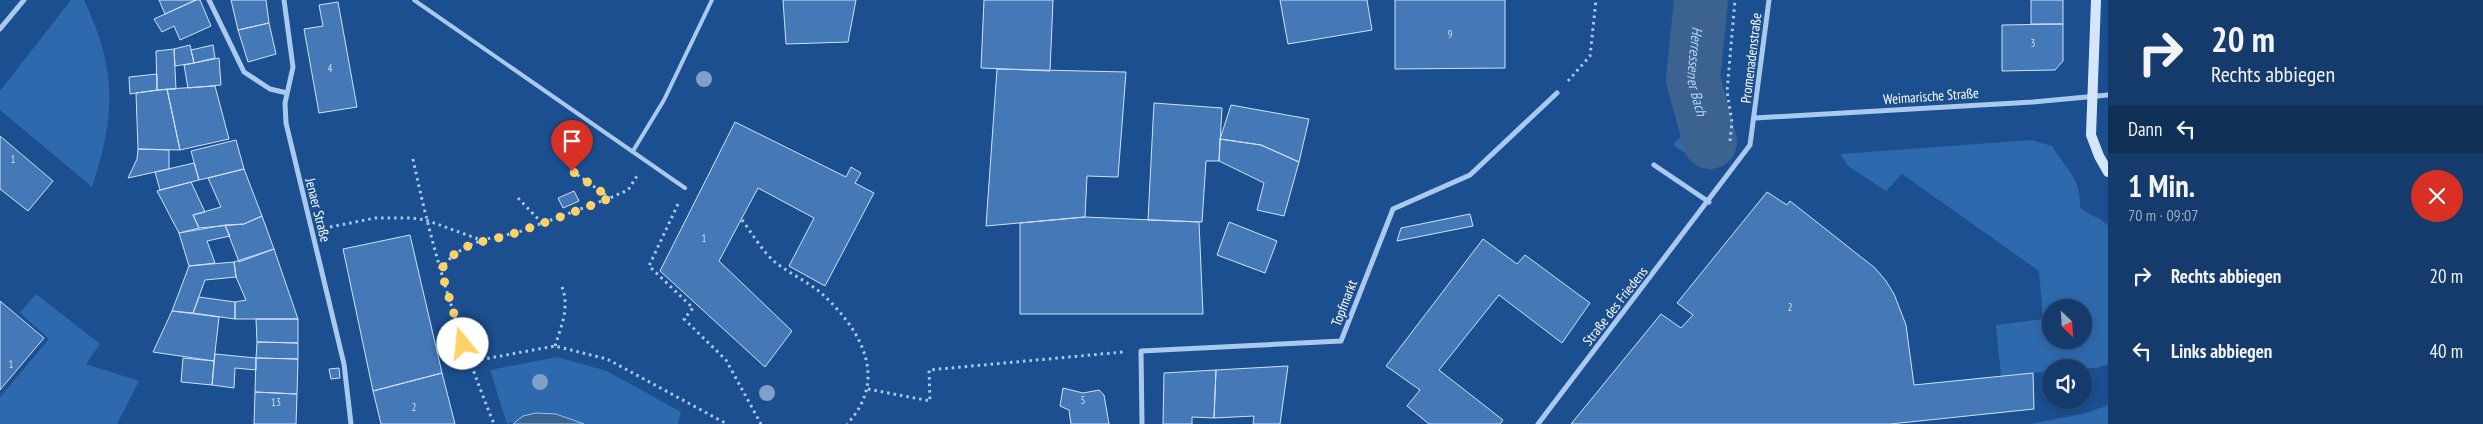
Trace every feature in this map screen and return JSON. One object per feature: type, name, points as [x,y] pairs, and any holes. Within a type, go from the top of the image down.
[{"type":"main road","points":[[2096,0],[2091,135],[2098,156],[2108,172]]},
{"type":"street","points":[[0,29],[24,0]]},
{"type":"street","points":[[209,0],[244,72],[270,89],[287,93]]},
{"type":"street","name":"Jenaer Straße","points":[[284,0],[293,68],[285,103],[286,123],[344,364],[350,424]]},
{"type":"street","name":"Promenadenstraße","points":[[1756,118],[1770,0]]},
{"type":"street","name":"Topfmarkt","points":[[1141,351],[1341,340],[1392,208],[1470,175],[1557,93]]},
{"type":"street","name":"Weimarische Straße","points":[[1756,118],[2091,98],[2108,95]]},
{"type":"street","name":"Straße des Friedens","points":[[1538,424],[1750,146],[1756,118]]},
{"type":"street","points":[[1654,165],[1708,202]]},
{"type":"street","points":[[1141,351],[1142,424]]},
{"type":"lane","points":[[414,0],[633,150],[685,188]]},
{"type":"lane","points":[[633,150],[664,100],[712,0]]},
{"type":"path","points":[[1557,93],[1590,56],[1596,0]]},
{"type":"path","points":[[1729,148],[1732,122],[1727,91],[1735,0]]},
{"type":"path","points":[[413,159],[426,220],[468,362],[494,424]]},
{"type":"path","points":[[572,171],[610,198]]},
{"type":"path","points":[[441,270],[448,259],[468,245],[481,240],[516,234],[628,190],[640,172]]},
{"type":"path","points":[[685,188],[649,266],[693,308],[684,319],[726,360],[761,424]]},
{"type":"path","points":[[518,198],[542,223]]},
{"type":"path","points":[[344,224],[374,218],[426,220],[481,240]]},
{"type":"path","points":[[742,220],[774,261],[820,292],[856,332],[867,362],[868,390],[859,411],[847,424]]},
{"type":"path","points":[[555,346],[564,318],[566,297],[562,287]]},
{"type":"path","points":[[468,362],[555,346],[607,359],[727,424]]},
{"type":"path","points":[[868,390],[930,401],[929,370],[1141,351]]},
{"type":"shaded area","points":[[71,0],[84,0],[103,48],[107,71],[109,114],[106,137],[92,187],[0,110],[0,91]]},
{"type":"shaded area","points":[[1705,0],[1724,0],[1716,96],[1720,119],[1719,140],[1713,139],[1697,78]]},
{"type":"shaded area","points":[[1689,86],[1691,86],[1707,144],[1725,148],[1725,155],[1711,170],[1673,145],[1685,132]]},
{"type":"shaded area","points":[[2032,140],[2052,146],[2072,174],[2078,188],[2080,207],[2108,226],[2108,364],[2092,368],[2092,359],[2042,359],[2042,372],[2001,376],[1996,325],[2042,319],[2042,349],[2092,349],[2092,299],[2042,299],[2042,307],[2039,271],[1902,174],[1886,191],[1848,166],[1840,154]]},
{"type":"shaded area","points":[[36,294],[100,344],[86,364],[139,381],[117,424],[0,424],[0,397],[49,339],[20,313]]},
{"type":"shaded area","points":[[557,357],[607,371],[681,412],[678,424],[584,424],[546,413],[507,424],[490,370]]},
{"type":"shaded area","points":[[2108,405],[2108,424],[2029,424],[2087,413]]},
{"type":"shaded area","points":[[536,413],[556,414],[584,424],[513,424],[523,416]]},
{"type":"building","points":[[159,0],[196,0],[165,14]]},
{"type":"building","points":[[196,0],[200,0],[211,26],[180,40],[174,26],[162,32],[154,19]]},
{"type":"building","points":[[231,0],[266,0],[269,23],[238,30]]},
{"type":"building","points":[[783,0],[856,0],[848,42],[786,44]]},
{"type":"building","points":[[984,0],[1053,0],[1050,71],[981,68]]},
{"type":"building","points":[[1280,0],[1367,0],[1372,30],[1288,44]]},
{"type":"building","points":[[1395,0],[1505,0],[1505,68],[1395,69]]},
{"type":"building","points":[[2031,0],[2063,0],[2063,24],[2031,24]]},
{"type":"building","points":[[338,2],[357,107],[319,113],[304,29],[323,26],[319,5]]},
{"type":"building","points":[[269,23],[276,54],[248,62],[238,30]]},
{"type":"building","points":[[2063,24],[2063,61],[2055,70],[2002,71],[2002,25]]},
{"type":"building","points":[[190,45],[194,63],[175,66],[174,49]]},
{"type":"building","points":[[213,45],[215,58],[194,63],[191,50]]},
{"type":"building","points":[[174,49],[176,89],[157,90],[156,51]]},
{"type":"building","points":[[219,58],[221,85],[188,88],[184,65]]},
{"type":"building","points":[[997,69],[1126,72],[1118,177],[1087,176],[1085,217],[986,226]]},
{"type":"building","points":[[157,74],[157,90],[130,94],[129,77]]},
{"type":"building","points":[[215,86],[229,139],[180,150],[167,89]]},
{"type":"building","points":[[167,89],[180,150],[138,149],[136,93]]},
{"type":"building","points":[[1154,103],[1222,108],[1219,161],[1206,161],[1202,222],[1148,220]]},
{"type":"building","points":[[1231,105],[1309,119],[1299,162],[1261,145],[1220,139]]},
{"type":"building","points":[[735,122],[846,177],[851,167],[861,173],[855,183],[874,193],[825,286],[789,266],[814,218],[758,188],[719,261],[792,331],[765,367],[660,271]]},
{"type":"building","points":[[0,136],[53,181],[28,211],[0,189]]},
{"type":"building","points":[[1220,139],[1261,145],[1299,162],[1284,216],[1257,210],[1264,183],[1219,161]]},
{"type":"building","points":[[236,140],[244,169],[199,180],[191,151]]},
{"type":"building","points":[[138,149],[169,150],[169,169],[128,178],[137,159]]},
{"type":"building","points":[[194,163],[199,180],[160,190],[155,172]]},
{"type":"building","points":[[244,169],[262,216],[244,224],[199,228],[193,215],[221,207],[208,178]]},
{"type":"building","points":[[191,182],[205,212],[193,215],[199,228],[179,233],[157,191]]},
{"type":"building","points":[[574,191],[579,201],[563,208],[558,198]]},
{"type":"building","points":[[1767,192],[1787,205],[1790,201],[1875,268],[1886,281],[1894,294],[1906,325],[1914,385],[2033,373],[2034,409],[1890,424],[1571,424],[1661,314],[1681,328],[1693,315],[1677,303]]},
{"type":"building","points":[[1470,214],[1473,226],[1397,241],[1401,228]]},
{"type":"building","points":[[262,216],[274,249],[239,262],[225,225],[244,224]]},
{"type":"building","points":[[1085,217],[1199,222],[1203,314],[1020,314],[1020,223]]},
{"type":"building","points":[[1229,222],[1277,241],[1265,273],[1217,255]]},
{"type":"building","points":[[225,225],[230,236],[207,241],[215,263],[189,266],[179,233]]},
{"type":"building","points":[[410,235],[442,373],[373,391],[343,249]]},
{"type":"building","points":[[1483,239],[1517,264],[1525,255],[1590,303],[1562,343],[1499,295],[1439,370],[1503,420],[1500,424],[1429,424],[1407,406],[1420,390],[1386,366]]},
{"type":"building","points":[[274,249],[298,319],[235,319],[235,302],[246,300],[236,277],[234,262]]},
{"type":"building","points":[[234,262],[236,277],[205,280],[193,313],[172,311],[189,266]]},
{"type":"building","points":[[199,297],[235,302],[235,319],[193,313]]},
{"type":"building","points":[[0,301],[44,338],[0,390]]},
{"type":"building","points":[[172,311],[219,317],[214,361],[153,352]]},
{"type":"building","points":[[256,319],[298,319],[298,343],[257,342]]},
{"type":"building","points":[[257,342],[298,343],[298,359],[256,358]]},
{"type":"building","points":[[215,354],[256,358],[256,370],[235,368],[234,388],[212,385]]},
{"type":"building","points":[[183,358],[214,361],[212,385],[181,382]]},
{"type":"building","points":[[256,358],[298,359],[297,394],[255,392]]},
{"type":"building","points":[[1288,366],[1280,424],[1253,424],[1254,416],[1214,418],[1216,370]]},
{"type":"building","points":[[339,368],[340,378],[331,379],[329,369]]},
{"type":"building","points":[[1216,370],[1214,418],[1192,417],[1192,424],[1163,424],[1164,373]]},
{"type":"building","points":[[442,373],[455,424],[381,424],[373,391]]},
{"type":"building","points":[[1063,388],[1083,393],[1099,390],[1104,395],[1109,424],[1071,424],[1069,410],[1060,406]]},
{"type":"building","points":[[255,392],[297,394],[296,424],[254,424]]},
{"type":"waterway","name":"Herressener Bach","points":[[1701,0],[1693,79],[1710,142]]},
{"type":"route","points":[[463,344],[441,270],[448,259],[468,245],[481,240],[516,234],[610,198],[572,171]]}]
